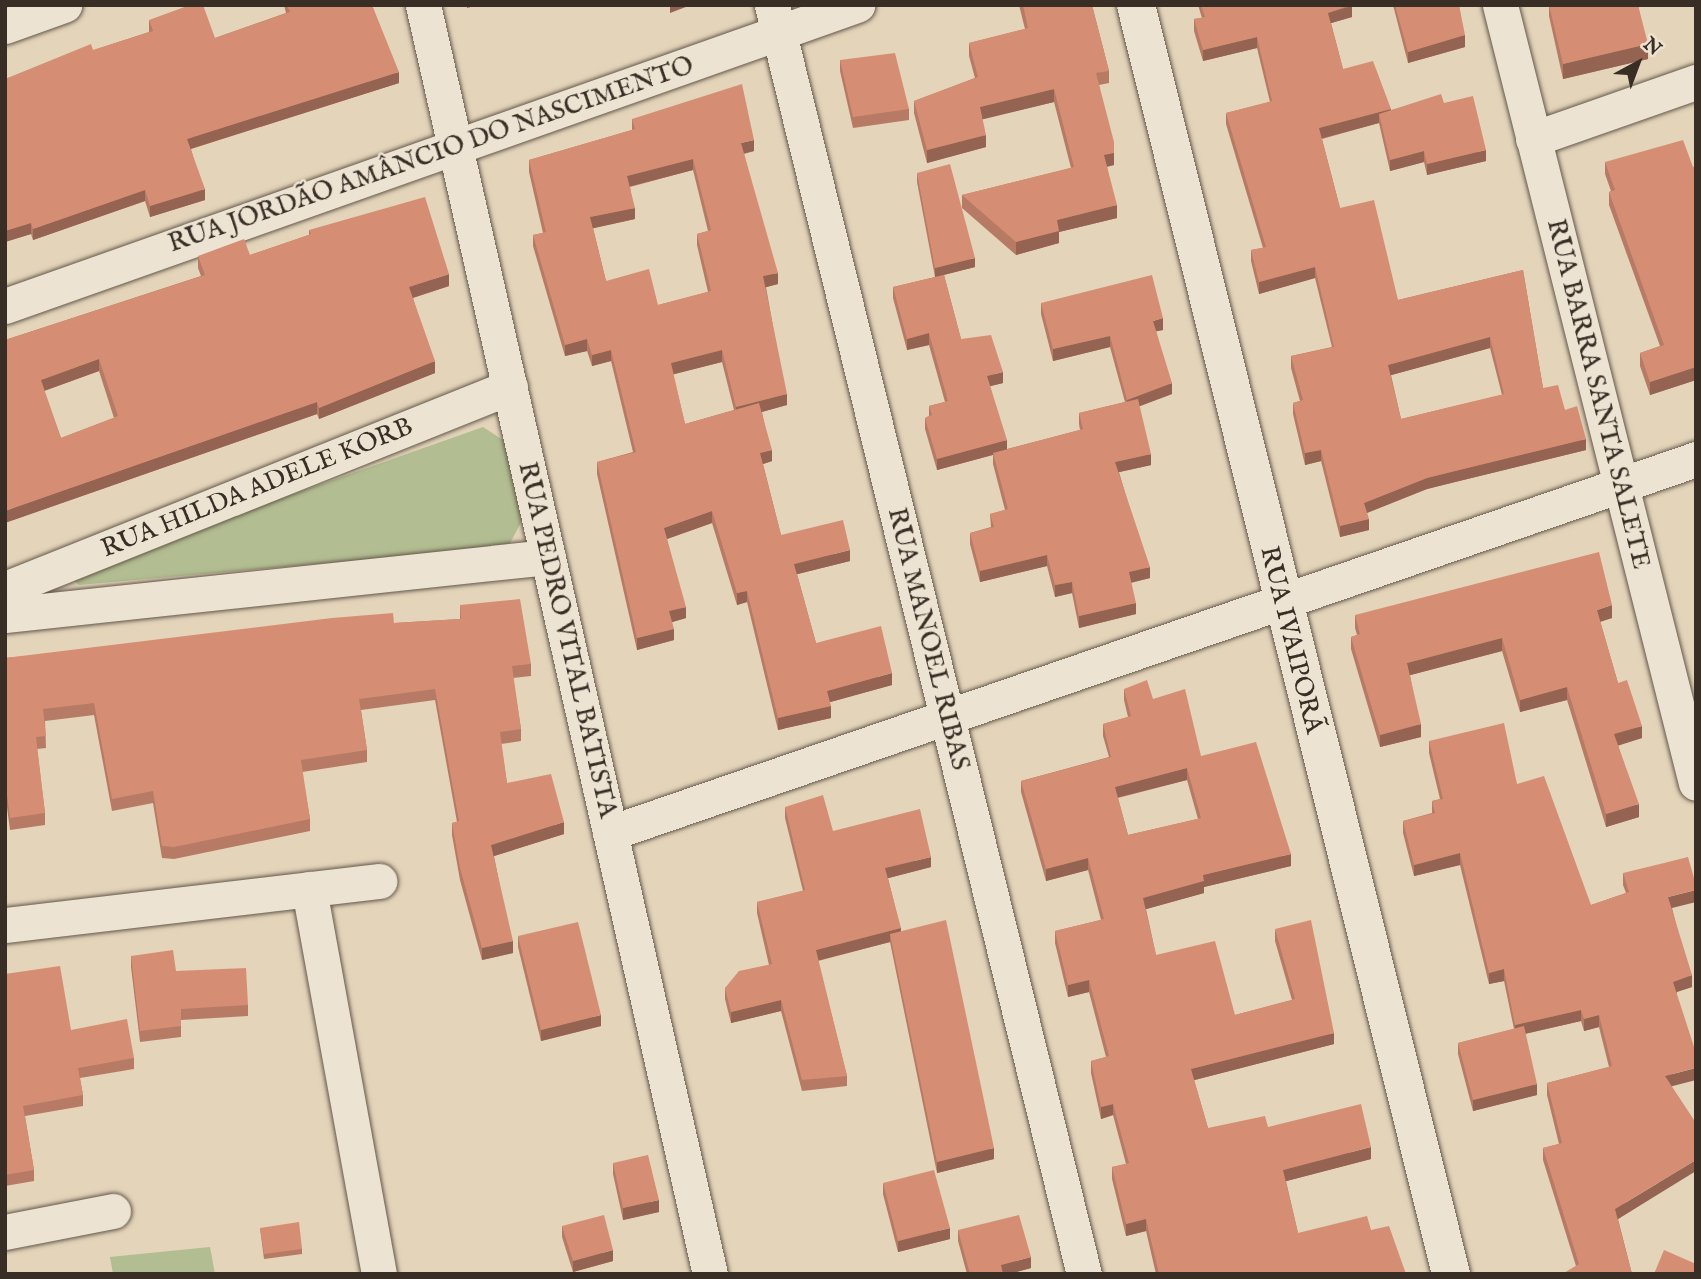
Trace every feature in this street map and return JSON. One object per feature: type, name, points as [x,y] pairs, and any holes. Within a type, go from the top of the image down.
[{"type":"street","points":[[5,26],[64,5]]},
{"type":"street","name":"RUA PEDRO VITAL BATISTA","points":[[423,5],[710,1274]]},
{"type":"street","name":"RUA JORDÃO AMÂNCIO DO NASCIMENTO","points":[[5,306],[455,146],[776,19],[857,5]]},
{"type":"street","name":"RUA IVAIPORÃ","points":[[1136,5],[1282,602],[1451,1274]]},
{"type":"street","name":"RUA BARRA SANTA SALETE","points":[[1500,5],[1696,783]]},
{"type":"street","name":"RUA MANOEL RIBAS","points":[[776,19],[1084,1274]]},
{"type":"street","points":[[1533,139],[1696,82]]},
{"type":"street","name":"RUA HILDA ADELE KORB","points":[[5,589],[510,387]]},
{"type":"street","points":[[610,833],[1696,459]]},
{"type":"street","points":[[5,615],[548,557]]},
{"type":"street","points":[[5,925],[379,881]]},
{"type":"street","points":[[309,889],[379,1274]]},
{"type":"street","points":[[5,1232],[113,1211]]},
{"type":"green space","points":[[483,427],[506,442],[526,513],[508,547],[79,585],[72,579],[76,571]]},
{"type":"green space","points":[[210,1247],[215,1274],[113,1274],[110,1257]]},
{"type":"building","points":[[190,5],[203,5],[215,38],[290,12],[287,5],[372,5],[399,72],[187,139],[205,189],[150,206],[145,190],[33,229],[31,223],[5,231],[5,79],[91,44],[93,50],[153,31],[149,20]]},
{"type":"building","points":[[1023,5],[1092,5],[1109,71],[1096,73],[1114,142],[1114,153],[1104,155],[1117,205],[1057,220],[1059,231],[1016,242],[962,195],[1074,167],[1054,89],[980,107],[986,135],[927,150],[914,101],[978,77],[969,43],[1028,28]]},
{"type":"building","points":[[1201,5],[1351,5],[1328,13],[1343,69],[1373,61],[1391,109],[1319,128],[1340,208],[1374,200],[1398,300],[1523,270],[1543,388],[1558,385],[1565,410],[1577,406],[1586,439],[1427,478],[1364,503],[1369,519],[1340,526],[1321,450],[1305,453],[1293,403],[1303,400],[1291,356],[1334,347],[1315,267],[1259,282],[1251,250],[1266,247],[1226,113],[1272,101],[1257,37],[1203,50],[1194,19],[1205,17]],"holes":[[[1490,337],[1504,394],[1401,419],[1388,365]]]},
{"type":"building","points":[[1395,5],[1459,5],[1465,35],[1408,52]]},
{"type":"building","points":[[1549,5],[1638,5],[1648,44],[1563,64]]},
{"type":"building","points":[[895,53],[909,109],[853,117],[840,60]]},
{"type":"building","points":[[742,84],[754,140],[741,143],[778,273],[763,276],[787,394],[736,407],[722,350],[671,363],[685,424],[759,403],[772,450],[760,453],[781,535],[843,520],[850,550],[794,564],[816,643],[881,626],[892,673],[827,691],[831,706],[778,718],[747,591],[737,593],[712,511],[664,528],[686,607],[669,611],[674,629],[637,638],[597,462],[636,452],[611,350],[592,355],[587,339],[565,345],[533,235],[546,232],[529,160],[635,129],[632,119]],"holes":[[[693,159],[711,230],[697,234],[711,291],[658,305],[649,269],[606,281],[590,217],[635,208],[627,176]]]},
{"type":"building","points":[[1441,94],[1444,103],[1473,96],[1486,150],[1427,164],[1424,151],[1390,160],[1379,114]]},
{"type":"building","points":[[1683,140],[1693,167],[1696,166],[1696,367],[1650,382],[1640,353],[1664,345],[1609,192],[1615,190],[1605,162]]},
{"type":"building","points":[[950,164],[975,258],[935,268],[917,173]]},
{"type":"building","points":[[425,197],[449,274],[409,287],[435,361],[319,408],[317,402],[5,511],[5,340],[205,275],[198,256],[244,239],[250,255],[311,234],[309,230]],"holes":[[[99,359],[118,416],[61,438],[41,380]]]},
{"type":"building","points":[[944,275],[961,339],[991,335],[1003,372],[987,376],[1007,440],[937,459],[925,418],[932,415],[929,406],[948,401],[929,333],[907,339],[893,287]]},
{"type":"building","points":[[1152,275],[1163,318],[1153,321],[1172,383],[1127,400],[1110,336],[1053,349],[1041,303]]},
{"type":"building","points":[[1138,399],[1151,454],[1115,462],[1150,567],[1129,572],[1136,603],[1079,616],[1072,582],[1055,585],[1047,555],[980,571],[970,533],[994,527],[990,514],[1008,509],[993,453],[1083,429],[1079,413]]},
{"type":"building","points":[[1599,552],[1612,605],[1597,610],[1618,683],[1627,680],[1642,726],[1614,734],[1639,804],[1606,814],[1567,687],[1520,700],[1502,638],[1407,663],[1421,724],[1380,735],[1351,637],[1360,634],[1355,615]]},
{"type":"building","points":[[520,599],[531,664],[512,666],[521,729],[500,732],[507,783],[551,774],[564,822],[491,845],[513,941],[482,948],[460,868],[452,823],[459,821],[435,689],[359,699],[367,750],[301,760],[310,819],[174,847],[162,846],[153,791],[112,799],[94,703],[43,709],[46,736],[36,737],[45,813],[10,818],[5,780],[5,658],[332,618],[393,613],[394,623],[461,619],[460,605]]},
{"type":"building","points":[[1147,680],[1153,699],[1185,689],[1201,756],[1256,742],[1291,854],[1203,875],[1204,881],[1143,898],[1156,955],[1215,941],[1235,1015],[1295,999],[1275,929],[1311,920],[1334,1033],[1191,1069],[1208,1128],[1265,1116],[1268,1127],[1361,1104],[1371,1147],[1283,1170],[1298,1233],[1367,1216],[1371,1230],[1389,1226],[1406,1274],[1159,1274],[1146,1219],[1126,1224],[1112,1167],[1129,1163],[1113,1104],[1101,1107],[1091,1061],[1109,1056],[1089,980],[1068,985],[1055,931],[1104,919],[1088,858],[1046,869],[1021,781],[1111,757],[1103,724],[1131,716],[1124,689]],"holes":[[[1187,768],[1201,818],[1128,835],[1115,787]]]},
{"type":"building","points":[[1504,723],[1517,784],[1544,776],[1591,905],[1629,892],[1623,873],[1688,857],[1696,885],[1696,890],[1668,897],[1692,975],[1673,982],[1696,1053],[1696,1068],[1665,1076],[1696,1123],[1696,1160],[1615,1209],[1632,1274],[1562,1274],[1579,1264],[1543,1148],[1562,1143],[1547,1083],[1612,1066],[1599,1015],[1584,1019],[1581,1010],[1515,1025],[1504,969],[1489,973],[1460,853],[1414,865],[1403,821],[1435,813],[1432,801],[1443,799],[1429,741]]},
{"type":"building","points":[[823,795],[833,831],[920,809],[931,857],[885,868],[901,928],[816,950],[847,1076],[802,1080],[781,1000],[731,1012],[725,988],[739,971],[772,964],[757,902],[805,890],[785,807]]},
{"type":"building","points":[[946,920],[994,1148],[937,1162],[890,934]]},
{"type":"building","points":[[578,922],[601,1015],[541,1030],[518,936]]},
{"type":"building","points":[[173,950],[176,971],[246,968],[248,1005],[181,1009],[181,1026],[140,1031],[131,956]]},
{"type":"building","points":[[60,966],[71,1030],[127,1019],[134,1058],[78,1068],[83,1095],[23,1106],[34,1170],[5,1175],[5,974]]},
{"type":"building","points":[[1524,1026],[1537,1084],[1473,1100],[1458,1043]]},
{"type":"building","points":[[648,1155],[659,1200],[623,1208],[613,1163]]},
{"type":"building","points":[[934,1170],[950,1228],[898,1241],[883,1183]]},
{"type":"building","points":[[604,1215],[613,1250],[573,1261],[562,1226]]},
{"type":"building","points":[[1019,1215],[1031,1257],[1001,1265],[1003,1274],[970,1274],[958,1230]]},
{"type":"building","points":[[299,1222],[302,1249],[264,1254],[260,1228]]},
{"type":"building","points":[[1664,1250],[1696,1264],[1696,1274],[1654,1274]]}]
